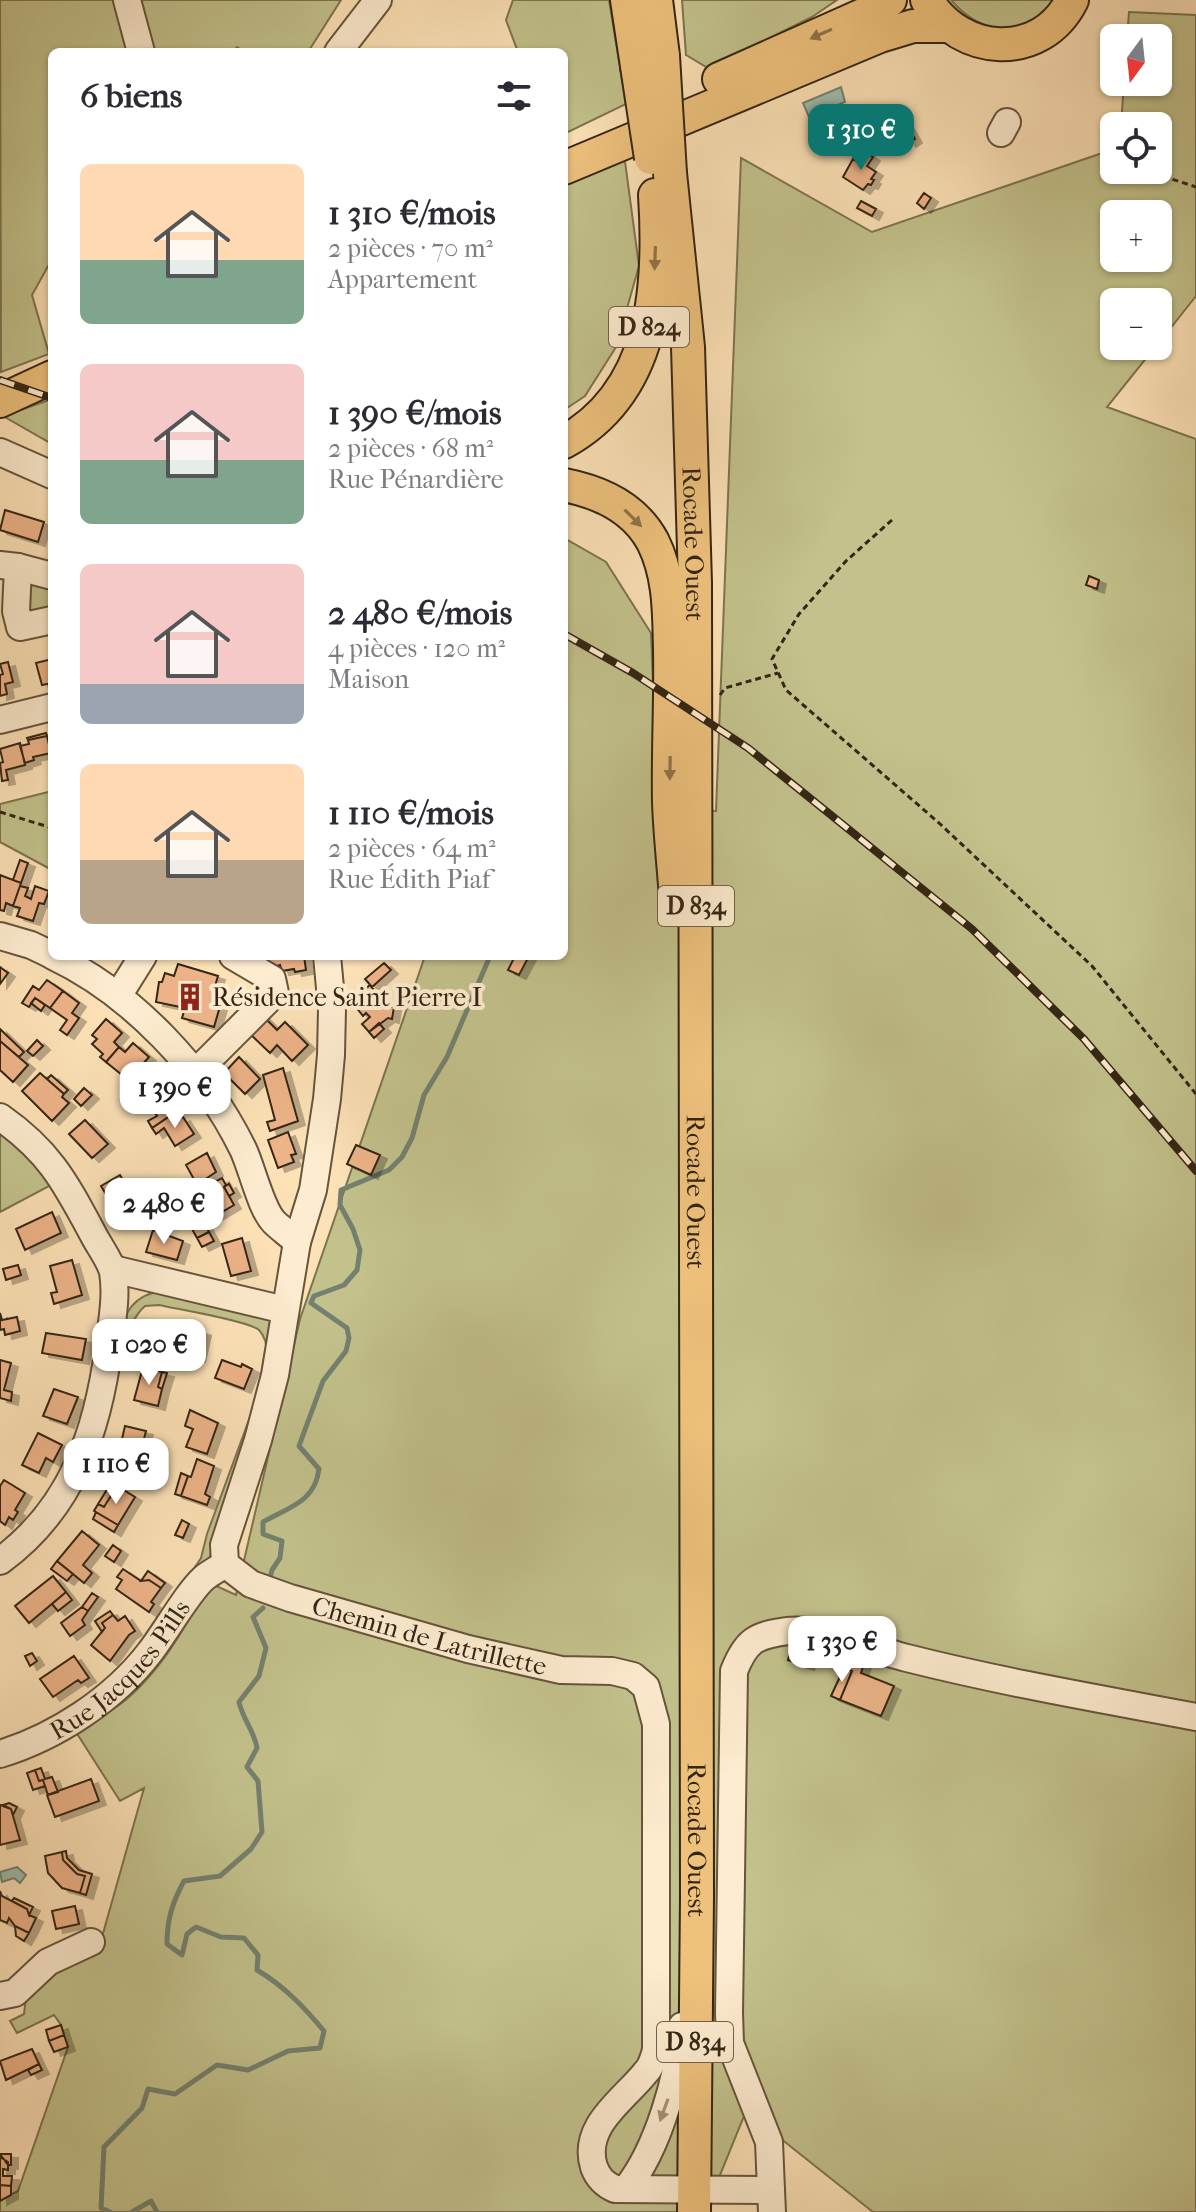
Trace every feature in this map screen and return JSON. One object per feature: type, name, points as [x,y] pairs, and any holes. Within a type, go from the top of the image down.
[{"type":"main road","points":[[627,0],[650,61]]},
{"type":"main road","name":"D 834","points":[[637,0],[650,61],[662,176]]},
{"type":"main road","points":[[650,61],[656,0]]},
{"type":"main road","points":[[568,146],[874,10],[890,0]]},
{"type":"main road","points":[[927,0],[947,26],[979,42],[997,45],[1019,43],[1039,35],[1075,2]]},
{"type":"main road","points":[[568,166],[880,36],[913,26],[947,26]]},
{"type":"main road","points":[[568,178],[598,163],[618,145]]},
{"type":"main road","name":"D 824","points":[[568,439],[598,417],[624,387],[644,344],[654,306],[662,176]]},
{"type":"main road","name":"Rocade Ouest","points":[[662,176],[688,347],[695,583],[697,1896],[694,2201]]},
{"type":"main road","points":[[0,401],[48,379]]},
{"type":"main road","points":[[568,486],[614,502],[641,525],[660,558],[668,596],[669,802],[678,927],[681,1068],[682,1502],[697,1639]]},
{"type":"street","points":[[127,0],[140,48]]},
{"type":"street","points":[[341,48],[378,0]]},
{"type":"street","points":[[0,452],[48,473]]},
{"type":"street","points":[[48,575],[9,566],[20,627],[48,621]]},
{"type":"street","points":[[0,720],[48,708]]},
{"type":"street","points":[[0,936],[48,954]]},
{"type":"street","points":[[61,960],[118,996],[175,1050],[226,1119],[244,1151],[272,1220],[297,1242]]},
{"type":"street","points":[[118,996],[140,960]]},
{"type":"street","points":[[194,1074],[275,993],[272,979],[240,960]]},
{"type":"street","points":[[225,1564],[224,1545],[275,1375],[297,1242],[313,1190],[327,1099],[332,1009],[327,960]]},
{"type":"street","points":[[0,1117],[39,1148],[70,1189],[113,1269],[114,1306],[101,1400],[91,1437],[50,1512],[26,1540],[0,1561]]},
{"type":"street","points":[[113,1269],[285,1310]]},
{"type":"street","name":"Rue Jacques Pills","points":[[0,1754],[61,1728],[123,1683],[148,1655],[203,1579],[225,1564]]},
{"type":"street","name":"Chemin de Latrillette","points":[[225,1564],[251,1584],[393,1628],[527,1664],[561,1670],[612,1671],[633,1676],[646,1687],[656,1724],[656,2050],[649,2069],[599,2124],[591,2153],[600,2180],[610,2187],[626,2189]]},
{"type":"street","points":[[697,1896],[687,1932],[680,2056],[659,2125],[637,2175],[626,2189],[694,2201],[772,2201],[769,2142],[730,2043],[734,1671],[747,1644],[760,1637],[788,1631],[809,1631],[924,1662],[1196,1717]]},
{"type":"street","points":[[0,1996],[15,1993],[48,1962],[91,1942]]},
{"type":"path","points":[[1172,179],[1196,187]]},
{"type":"path","points":[[892,520],[846,561],[799,614],[772,659],[786,690],[939,823],[1092,966],[1196,1094]]},
{"type":"path","points":[[718,700],[725,688],[778,673]]},
{"type":"path","points":[[0,812],[48,827]]},
{"type":"shaded area","points":[[0,0],[341,0],[311,48],[48,48],[48,266],[32,295],[48,354],[1,372]]},
{"type":"shaded area","points":[[513,0],[609,0],[626,104],[568,132],[568,48],[516,48],[506,20]]},
{"type":"shaded area","points":[[682,0],[837,0],[812,17],[708,68],[686,55]]},
{"type":"shaded area","points":[[951,0],[1054,0],[1030,22],[1003,28],[976,20]]},
{"type":"shaded area","points":[[1129,12],[1196,15],[1196,296],[1172,326],[1172,288],[1100,288],[1100,360],[1145,360],[1107,407],[1196,439],[1196,2212],[873,2212],[746,2111],[705,2212],[0,2212],[0,2200],[18,2191],[68,2047],[61,2025],[54,2015],[17,2033],[10,2021],[24,2014],[26,1997],[33,1987],[100,1944],[144,1788],[120,1801],[76,1732],[119,1705],[147,1679],[181,1633],[210,1583],[236,1595],[300,1319],[424,960],[568,960],[568,540],[606,562],[651,633],[658,809],[716,811],[741,158],[872,232],[1100,154],[1100,184],[1172,184],[1172,112],[1122,112],[1123,96],[1172,96],[1172,24],[1128,24]]},
{"type":"shaded area","points":[[841,87],[845,102],[809,117],[803,103]]},
{"type":"shaded area","points":[[624,154],[639,266],[616,347],[585,396],[568,407],[568,184]]},
{"type":"shaded area","points":[[48,400],[48,442],[3,416]]},
{"type":"shaded area","points":[[27,582],[48,588],[48,612],[32,615],[24,612]]},
{"type":"shaded area","points":[[48,792],[48,868],[0,842],[0,804]]},
{"type":"shaded area","points":[[0,1126],[53,1184],[0,1212]]},
{"type":"shaded area","points":[[164,1290],[271,1314],[276,1320],[274,1360],[262,1405],[207,1565],[198,1575],[191,1573],[201,1558],[264,1379],[267,1347],[263,1335],[253,1327],[159,1305],[145,1306],[133,1322],[129,1342],[119,1341],[132,1306],[145,1296]]},
{"type":"shaded area","points":[[17,1867],[26,1875],[20,1883],[14,1878],[2,1882],[0,1872]]},
{"type":"building","points":[[904,120],[915,139],[909,143],[898,124]]},
{"type":"building","points":[[860,149],[864,151],[858,162],[853,159]]},
{"type":"building","points":[[864,151],[873,157],[867,166],[876,172],[871,185],[868,184],[863,190],[843,177],[853,159],[858,162]]},
{"type":"building","points":[[924,193],[931,198],[924,209],[917,203]]},
{"type":"building","points":[[861,201],[876,209],[872,216],[857,208]]},
{"type":"building","points":[[5,510],[44,522],[38,542],[0,530]]},
{"type":"building","points":[[1089,576],[1099,580],[1097,589],[1086,585]]},
{"type":"building","points":[[48,660],[48,684],[42,685],[36,663]]},
{"type":"building","points":[[8,662],[13,682],[5,684],[7,694],[0,696],[0,675],[3,674],[0,664]]},
{"type":"building","points":[[46,733],[47,736],[27,738]]},
{"type":"building","points":[[47,736],[48,754],[33,757],[34,760],[25,763],[20,746],[29,744],[28,740]]},
{"type":"building","points":[[20,743],[25,765],[6,770],[8,780],[2,781],[0,749]]},
{"type":"building","points":[[20,860],[28,863],[21,883],[13,880]]},
{"type":"building","points":[[0,875],[21,883],[13,906],[6,903],[4,911],[0,910]]},
{"type":"building","points":[[20,886],[28,888],[25,896],[31,899],[35,886],[48,891],[44,904],[39,903],[33,921],[17,916],[20,908],[13,906]]},
{"type":"building","points":[[260,960],[305,960],[306,970],[282,971],[280,965],[274,967]]},
{"type":"building","points":[[513,960],[527,960],[519,975],[508,970]]},
{"type":"building","points":[[384,963],[391,970],[372,987],[365,979]]},
{"type":"building","name":"Résidence Saint Pierre I","points":[[178,964],[218,976],[215,986],[225,989],[214,1027],[182,1018],[185,1008],[156,1002],[159,982],[162,982],[165,973],[174,976]]},
{"type":"building","points":[[0,967],[8,973],[0,984]]},
{"type":"building","points":[[47,980],[63,991],[50,1008],[35,998],[29,1007],[22,1003],[33,986],[39,990]]},
{"type":"building","points":[[370,985],[385,1007],[394,1007],[392,1019],[388,1018],[369,1032],[362,1024],[370,1017],[366,1013],[363,1016],[356,1007],[357,996]]},
{"type":"building","points":[[63,991],[79,1003],[72,1013],[79,1018],[67,1035],[60,1030],[67,1020],[50,1008]]},
{"type":"building","points":[[287,994],[298,995],[297,1004],[286,1003]]},
{"type":"building","points":[[35,998],[45,1005],[41,1011],[31,1003]]},
{"type":"building","points":[[263,1016],[277,1030],[285,1022],[308,1045],[292,1061],[277,1045],[270,1053],[248,1032]]},
{"type":"building","points":[[106,1019],[122,1033],[114,1042],[119,1047],[106,1062],[100,1057],[103,1054],[92,1044],[97,1039],[92,1035]]},
{"type":"building","points":[[379,1023],[384,1029],[374,1038],[369,1032]]},
{"type":"building","points":[[0,1029],[24,1052],[19,1057],[0,1041]]},
{"type":"building","points":[[37,1040],[43,1046],[33,1056],[27,1051]]},
{"type":"building","points":[[0,1041],[28,1065],[13,1082],[0,1070]]},
{"type":"building","points":[[133,1043],[149,1057],[135,1073],[129,1068],[122,1075],[106,1062],[119,1047],[125,1052]]},
{"type":"building","points":[[239,1057],[260,1079],[245,1094],[224,1073]]},
{"type":"building","points":[[283,1068],[298,1121],[270,1131],[267,1122],[275,1120],[263,1075]]},
{"type":"building","points":[[40,1073],[64,1094],[62,1097],[69,1103],[52,1121],[22,1091]]},
{"type":"building","points":[[51,1075],[68,1090],[64,1094],[47,1079]]},
{"type":"building","points":[[164,1086],[175,1104],[167,1110],[170,1116],[152,1128],[148,1121],[157,1116],[145,1097]]},
{"type":"building","points":[[84,1088],[92,1095],[81,1106],[74,1099]]},
{"type":"building","points":[[170,1116],[174,1122],[183,1117],[194,1134],[175,1146],[164,1128],[156,1134],[152,1128]]},
{"type":"building","points":[[85,1120],[108,1144],[92,1158],[69,1134]]},
{"type":"building","points":[[288,1132],[296,1154],[291,1155],[294,1162],[278,1168],[268,1140]]},
{"type":"building","points":[[356,1145],[380,1155],[371,1175],[347,1164]]},
{"type":"building","points":[[207,1153],[216,1172],[207,1178],[210,1185],[193,1194],[189,1188],[196,1183],[186,1165]]},
{"type":"building","points":[[120,1175],[141,1209],[121,1219],[101,1186]]},
{"type":"building","points":[[222,1178],[234,1205],[215,1216],[205,1198],[197,1203],[193,1194]]},
{"type":"building","points":[[229,1184],[234,1193],[229,1196],[224,1187]]},
{"type":"building","points":[[205,1198],[211,1209],[205,1212],[199,1202]]},
{"type":"building","points":[[52,1212],[61,1233],[25,1250],[16,1229]]},
{"type":"building","points":[[204,1223],[209,1232],[197,1238],[192,1229]]},
{"type":"building","points":[[153,1230],[183,1241],[177,1260],[146,1252]]},
{"type":"building","points":[[209,1232],[214,1241],[202,1247],[197,1238]]},
{"type":"building","points":[[242,1238],[251,1271],[231,1276],[222,1244]]},
{"type":"building","points":[[72,1260],[82,1295],[54,1304],[51,1293],[57,1292],[50,1266]]},
{"type":"building","points":[[18,1265],[21,1275],[6,1280],[3,1269]]},
{"type":"building","points":[[0,1313],[2,1320],[17,1317],[20,1331],[5,1335],[4,1329],[0,1330]]},
{"type":"building","points":[[163,1321],[196,1329],[194,1336],[161,1327]]},
{"type":"building","points":[[161,1327],[194,1336],[190,1356],[156,1348]]},
{"type":"building","points":[[196,1329],[204,1332],[198,1358],[190,1356]]},
{"type":"building","points":[[46,1333],[86,1339],[82,1360],[42,1353]]},
{"type":"building","points":[[0,1360],[11,1363],[4,1390],[12,1392],[11,1401],[0,1398]]},
{"type":"building","points":[[222,1360],[252,1369],[244,1389],[215,1378]]},
{"type":"building","points":[[143,1367],[162,1372],[158,1406],[134,1400]]},
{"type":"building","points":[[162,1372],[167,1373],[162,1389],[158,1387]]},
{"type":"building","points":[[54,1389],[78,1397],[67,1424],[43,1416]]},
{"type":"building","points":[[190,1410],[218,1423],[207,1454],[186,1447],[193,1429],[185,1426]]},
{"type":"building","points":[[125,1426],[146,1431],[136,1470],[116,1465]]},
{"type":"building","points":[[38,1433],[62,1445],[53,1462],[46,1458],[39,1473],[22,1465]]},
{"type":"building","points":[[197,1459],[214,1466],[205,1494],[210,1497],[207,1505],[181,1496]]},
{"type":"building","points":[[181,1473],[188,1476],[181,1496],[175,1494]]},
{"type":"building","points":[[4,1480],[25,1493],[13,1520],[9,1517],[5,1525],[0,1521],[0,1486]]},
{"type":"building","points":[[111,1483],[117,1486],[104,1507],[98,1504]]},
{"type":"building","points":[[117,1486],[135,1497],[118,1525],[94,1511],[98,1504],[104,1507]]},
{"type":"building","points":[[96,1512],[118,1525],[114,1532],[93,1519]]},
{"type":"building","points":[[182,1520],[189,1524],[183,1538],[175,1535]]},
{"type":"building","points":[[82,1531],[99,1545],[83,1565],[92,1573],[84,1583],[57,1561]]},
{"type":"building","points":[[113,1545],[121,1551],[114,1562],[105,1556]]},
{"type":"building","points":[[57,1561],[73,1574],[67,1581],[51,1569]]},
{"type":"building","points":[[123,1569],[141,1581],[149,1580],[161,1588],[151,1602],[154,1604],[149,1612],[116,1589],[122,1580],[117,1577]]},
{"type":"building","points":[[148,1571],[165,1583],[161,1588],[149,1580],[141,1581]]},
{"type":"building","points":[[53,1576],[66,1592],[29,1623],[15,1606]]},
{"type":"building","points":[[66,1592],[72,1600],[58,1611],[52,1604]]},
{"type":"building","points":[[92,1593],[98,1597],[88,1611],[82,1607]]},
{"type":"building","points":[[82,1607],[88,1611],[82,1620],[85,1625],[70,1636],[61,1623]]},
{"type":"building","points":[[110,1611],[113,1615],[102,1623],[105,1628],[102,1632],[95,1621]]},
{"type":"building","points":[[113,1615],[118,1621],[125,1616],[135,1631],[110,1661],[91,1645],[105,1628],[102,1623]]},
{"type":"building","points":[[808,1640],[816,1643],[807,1666],[788,1660],[792,1646],[804,1650]]},
{"type":"building","points":[[32,1653],[37,1661],[30,1666],[25,1656]]},
{"type":"building","points":[[74,1656],[89,1678],[81,1683],[78,1680],[53,1697],[40,1679]]},
{"type":"building","points":[[848,1657],[864,1664],[861,1673],[894,1686],[881,1716],[840,1700],[852,1671],[844,1668]]},
{"type":"building","points":[[844,1668],[852,1671],[840,1700],[831,1696]]},
{"type":"building","points":[[41,1768],[45,1779],[52,1777],[58,1792],[48,1795],[43,1780],[39,1781],[35,1770]]},
{"type":"building","points":[[35,1770],[39,1781],[43,1780],[45,1786],[33,1790],[27,1773]]},
{"type":"building","points":[[91,1779],[99,1801],[55,1817],[47,1795]]},
{"type":"building","points":[[9,1803],[17,1807],[13,1815],[11,1809],[3,1805]]},
{"type":"building","points":[[0,1805],[11,1809],[20,1840],[0,1845]]},
{"type":"building","points":[[66,1851],[67,1858],[79,1870],[92,1874],[86,1895],[80,1893],[85,1876],[77,1874],[63,1860],[62,1852]]},
{"type":"building","points":[[62,1852],[63,1860],[77,1874],[85,1876],[80,1893],[62,1888],[48,1873],[45,1856]]},
{"type":"building","points":[[0,1891],[2,1896],[27,1909],[29,1915],[36,1918],[29,1933],[15,1926],[9,1918],[7,1923],[0,1920]]},
{"type":"building","points":[[14,1898],[33,1907],[29,1915],[27,1909],[12,1901]]},
{"type":"building","points":[[75,1906],[79,1924],[56,1929],[52,1911]]},
{"type":"building","points":[[15,1926],[29,1933],[24,1941],[16,1936]]},
{"type":"building","points":[[61,2025],[64,2035],[49,2041],[46,2030]]},
{"type":"building","points":[[64,2035],[68,2047],[54,2052],[49,2041]]},
{"type":"building","points":[[32,2049],[39,2064],[6,2080],[0,2061]]},
{"type":"building","points":[[39,2064],[42,2070],[31,2075],[28,2070]]},
{"type":"building","points":[[0,2154],[11,2154],[11,2165],[8,2165]]},
{"type":"building","points":[[0,2157],[8,2162],[8,2170],[3,2169],[3,2176],[12,2176],[11,2186],[0,2185]]},
{"type":"building","points":[[0,2185],[11,2186],[11,2195],[0,2201]]},
{"type":"waterway","points":[[269,1582],[280,1558],[282,1541],[263,1534],[263,1522],[299,1502],[317,1480],[319,1469],[299,1446],[323,1381],[346,1351],[349,1338],[347,1328],[311,1303],[314,1296],[344,1285],[357,1270],[360,1250],[340,1205],[341,1190],[389,1170],[402,1157],[412,1138],[424,1095],[447,1057],[488,960]]},
{"type":"waterway","points":[[110,2212],[101,2208],[104,2147],[142,2108],[148,2089],[175,2094],[217,2065],[248,2070],[288,2051],[320,2048],[324,2031],[293,1998],[257,1970],[258,1955],[244,1938],[221,1937],[196,1927],[187,1934],[182,1955],[167,1944],[171,1912],[184,1881],[220,1876],[251,1849],[262,1832],[258,1781],[247,1767],[257,1748],[239,1702],[259,1676],[266,1648],[253,1617],[263,1608]]},
{"type":"waterway","points":[[132,2212],[151,2201],[157,2212]]},
{"type":"railway","points":[[0,380],[48,397]]},
{"type":"railway","points":[[568,636],[633,673],[748,748],[972,929],[1084,1039],[1196,1171]]},
{"type":"place","name":"Résidence Saint Pierre I","points":[[190,997]]}]
